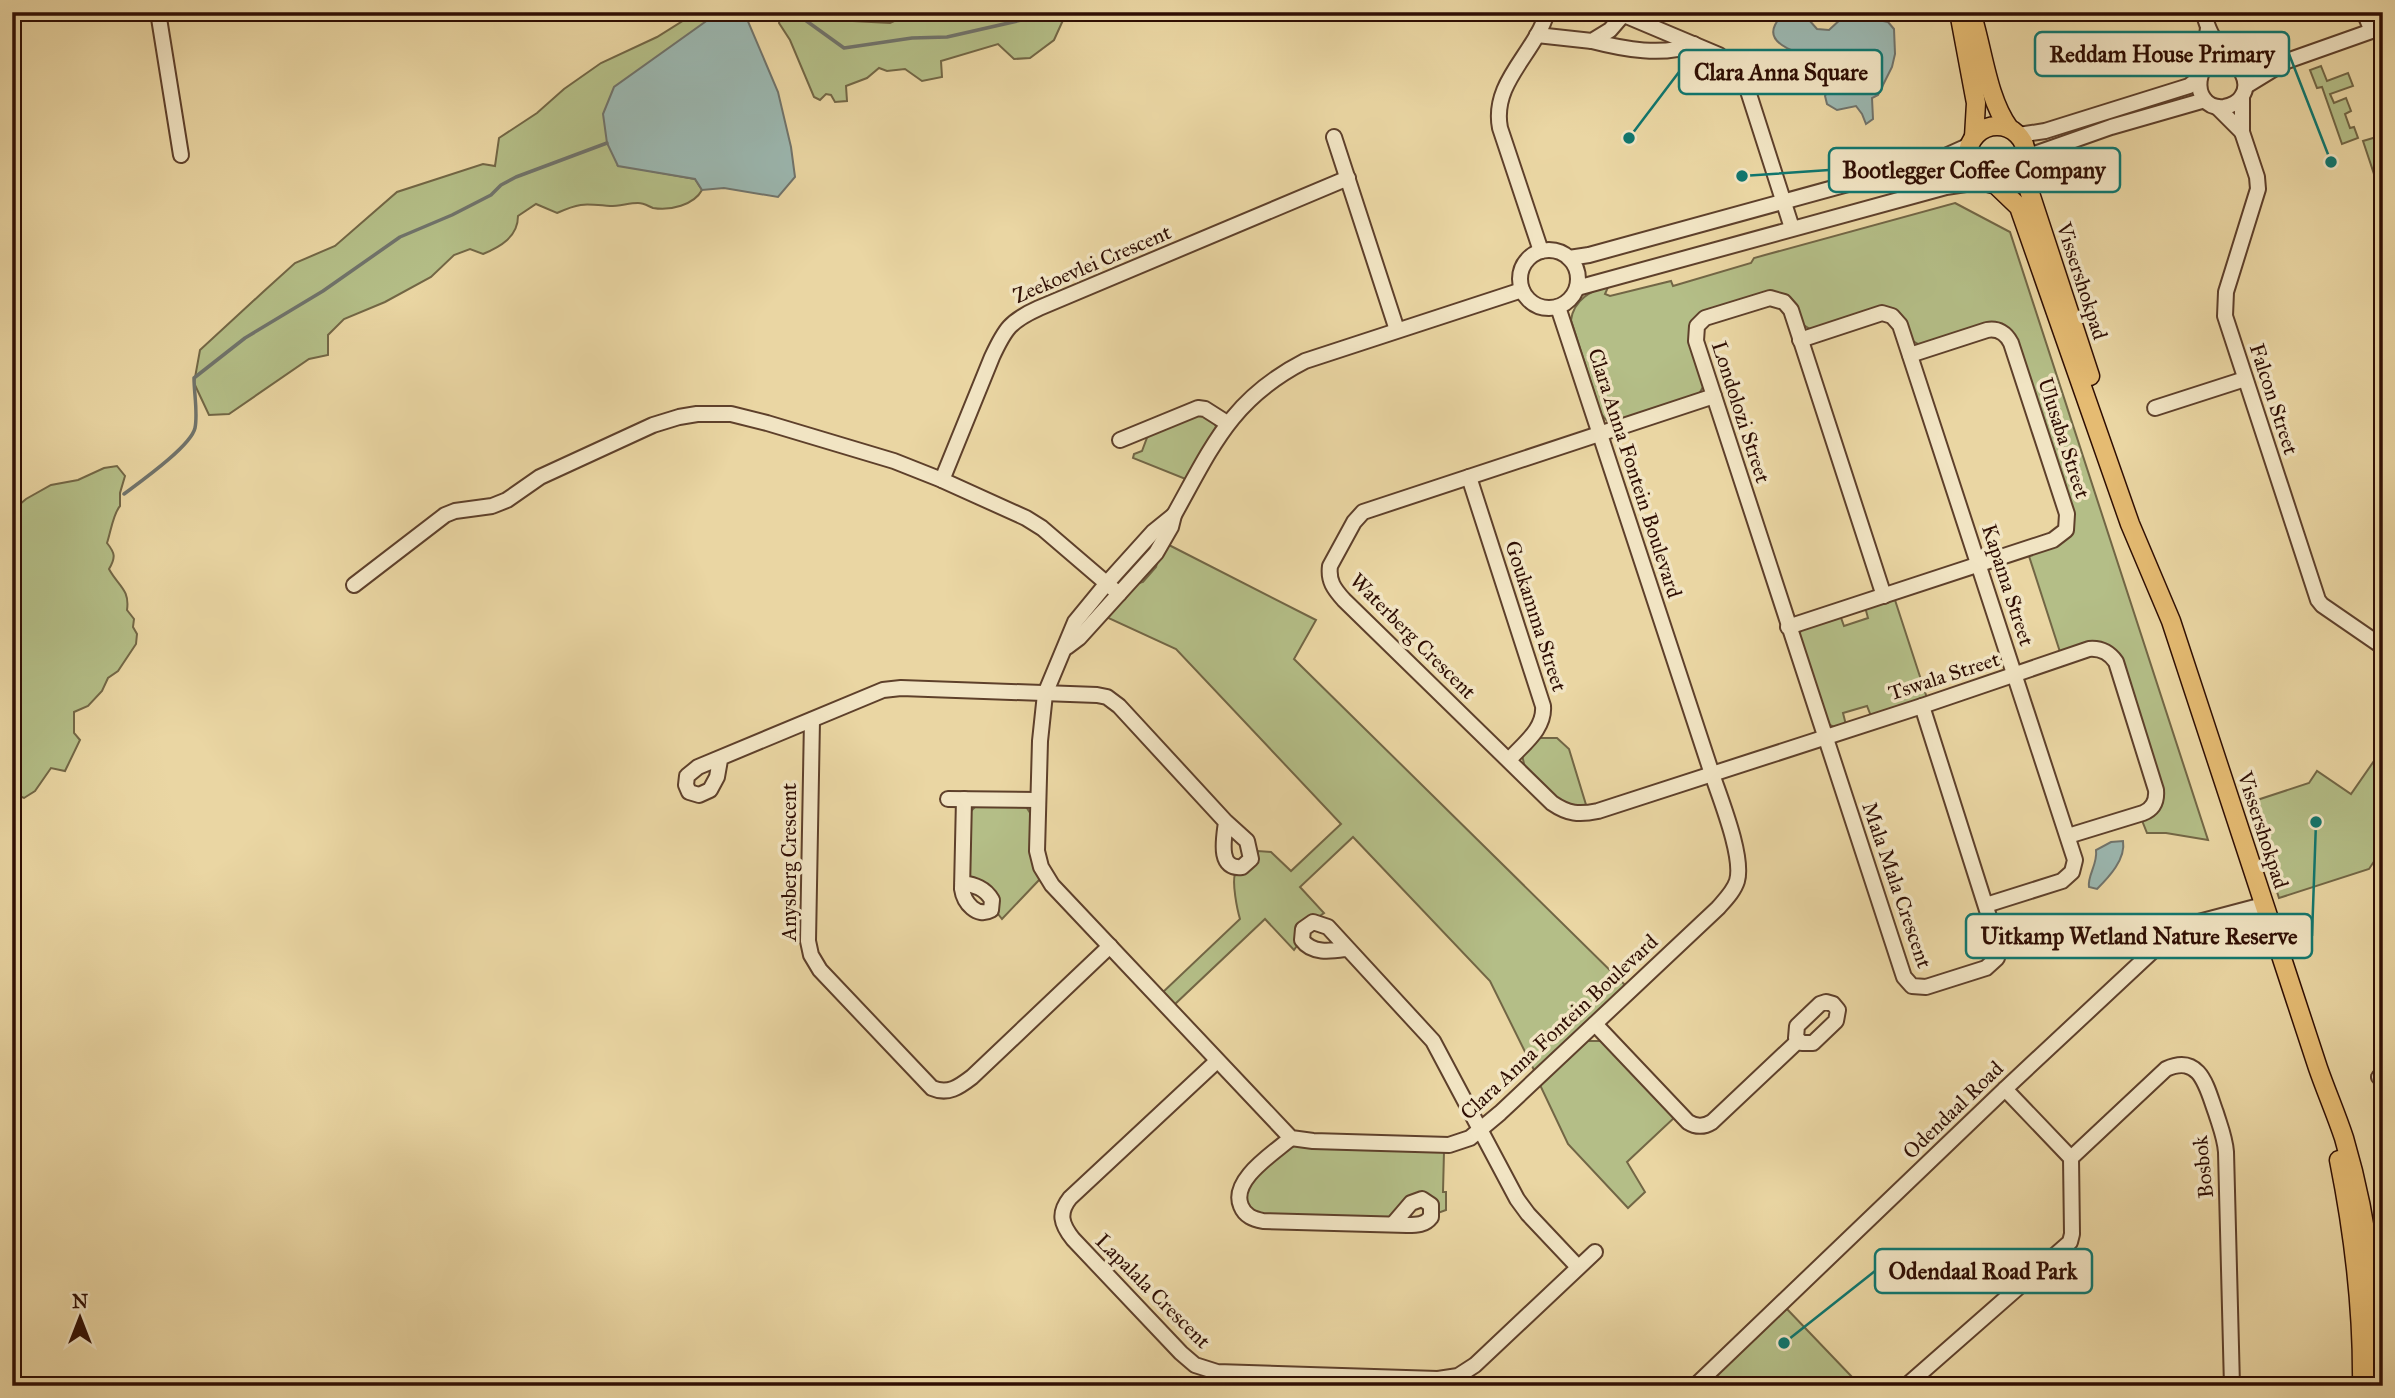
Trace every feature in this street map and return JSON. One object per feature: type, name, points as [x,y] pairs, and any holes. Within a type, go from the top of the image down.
[{"type":"main road","points":[[1959,12],[1976,103],[1970,164],[1974,172],[1990,182],[2008,182],[2024,163],[2023,141],[2002,118],[1995,102],[1971,12]]},
{"type":"main road","points":[[1972,141],[1981,130],[1990,126],[2014,132]]},
{"type":"main road","name":"Vissershokpad","points":[[2024,163],[2072,323],[2147,542],[2263,905],[2343,1136],[2358,1190],[2370,1259],[2375,1386]]},
{"type":"main road","name":"Vissershokpad","points":[[1990,182],[2019,207],[2130,524],[2165,605]]},
{"type":"main road","name":"Vissershokpad","points":[[2362,1386],[2373,1320]]},
{"type":"street","points":[[159,12],[181,155]]},
{"type":"street","points":[[1541,251],[1500,128],[1498,112],[1504,90],[1537,35],[1547,12]]},
{"type":"street","points":[[2203,12],[2208,28],[2245,77],[2244,91]]},
{"type":"street","points":[[2024,163],[2111,127],[2211,103],[2230,106],[2244,91],[2287,61],[2377,29],[2364,12]]},
{"type":"street","points":[[1592,41],[1610,30],[1620,14],[1695,44],[1726,60],[1744,82],[1792,228]]},
{"type":"street","points":[[2208,28],[2200,75],[2200,93],[2211,103]]},
{"type":"street","points":[[1537,35],[1592,41],[1619,48],[1667,50],[1695,44]]},
{"type":"street","points":[[2014,132],[2045,131],[2189,86],[2213,62],[2220,60],[2235,64],[2287,61]]},
{"type":"street","name":"Falcon Street","points":[[2244,91],[2242,132],[2257,177],[2258,189],[2226,292],[2224,309],[2318,600],[2322,606],[2383,647]]},
{"type":"street","name":"Falcon Street","points":[[2211,103],[2242,132]]},
{"type":"street","points":[[1334,137],[1397,330]]},
{"type":"street","points":[[1569,258],[1577,271],[1577,288],[1570,300],[1558,307],[1543,307],[1530,301],[1522,290],[1520,276],[1524,263],[1541,251],[1555,251],[1569,258],[1582,257],[1939,159],[1972,141]]},
{"type":"street","name":"Zeekoevlei Crescent","points":[[942,480],[1000,338],[1012,322],[1030,312],[1348,178]]},
{"type":"street","points":[[1577,288],[1960,183],[1990,182]]},
{"type":"street","points":[[1067,647],[1079,638],[1156,553],[1227,423],[1259,389],[1280,374],[1317,356],[1522,290]]},
{"type":"street","name":"Londolozi Street","points":[[1824,737],[1695,336],[1697,327],[1705,318],[1775,298],[1784,302],[1791,310],[1884,596]]},
{"type":"street","name":"Clara Anna Fontein Boulevard","points":[[1291,1138],[1439,1146],[1464,1142],[1480,1131],[1720,905],[1737,880],[1738,864],[1734,845],[1712,774],[1558,307]]},
{"type":"street","name":"Kapama Street","points":[[1800,340],[1876,315],[1887,314],[1895,318],[1900,325],[1910,355],[2075,860],[2070,876],[2062,881],[1986,905]]},
{"type":"street","name":"Ulusaba Street","points":[[1788,627],[2053,540],[2062,534],[2067,525],[2067,514],[2009,339],[1996,330],[1987,330],[1910,355]]},
{"type":"street","points":[[2155,408],[2245,379]]},
{"type":"street","name":"Waterberg Crescent","points":[[1712,774],[1598,811],[1578,814],[1561,809],[1344,600],[1332,585],[1329,573],[1335,554],[1363,512],[1714,396]]},
{"type":"street","points":[[1121,440],[1198,408],[1205,409],[1227,423]]},
{"type":"street","points":[[354,585],[444,515],[455,510],[492,506],[540,477],[653,425],[679,417],[731,414],[894,461],[942,480],[1042,528],[1119,594]]},
{"type":"street","name":"Goukamma Street","points":[[1469,477],[1542,706],[1539,725],[1508,760]]},
{"type":"street","points":[[1174,516],[1164,522],[1107,583],[1075,622],[1067,647],[1045,694],[1040,741],[1037,851],[1044,874],[1291,1138],[1249,1175],[1240,1187],[1240,1204],[1248,1216],[1263,1221],[1393,1224]]},
{"type":"street","name":"Tswala Street","points":[[1712,774],[2089,649],[2105,652],[2116,662],[2157,790],[2156,800],[2151,808],[2143,813],[2068,836]]},
{"type":"street","points":[[720,760],[877,691],[890,689],[1097,695],[1113,702],[1226,822]]},
{"type":"street","name":"Mala Mala Crescent","points":[[1824,737],[1904,977],[1909,984],[1917,988],[1926,987],[1986,968],[1994,962],[1998,943],[1922,706]]},
{"type":"street","name":"Anysberg Crescent","points":[[812,720],[808,941],[811,955],[820,970],[932,1088],[952,1090],[972,1077],[1110,946]]},
{"type":"street","points":[[948,799],[1038,800]]},
{"type":"street","points":[[962,883],[964,799]]},
{"type":"street","name":"Odendaal Road","points":[[1695,1386],[2005,1089],[2174,933],[2191,924],[2263,905]]},
{"type":"street","points":[[1346,949],[1433,1041],[1507,1182],[1528,1214],[1578,1267]]},
{"type":"street","points":[[1595,1024],[1688,1122],[1696,1126],[1712,1122],[1798,1041]]},
{"type":"street","name":"Lapalala Crescent","points":[[1217,1061],[1070,1198],[1062,1210],[1064,1227],[1073,1239],[1195,1365],[1217,1372],[1357,1381],[1438,1379],[1465,1373],[1595,1252]]},
{"type":"street","name":"Bosbok","points":[[2071,1158],[2166,1069],[2176,1065],[2187,1066],[2202,1076],[2226,1152],[2232,1386]]},
{"type":"street","points":[[1906,1386],[2070,1242],[2071,1158],[2005,1089]]},
{"type":"green space","points":[[697,12],[719,12],[618,165],[695,179],[702,190],[693,200],[667,209],[638,203],[583,205],[557,213],[536,204],[518,216],[515,230],[502,244],[483,254],[470,249],[454,255],[431,277],[385,302],[344,319],[328,335],[328,355],[309,359],[229,414],[209,415],[194,383],[200,350],[295,263],[335,246],[397,192],[483,164],[495,166],[499,138],[537,113],[564,89],[601,63],[657,37]]},
{"type":"green space","points":[[781,12],[834,12],[853,21],[890,23],[914,12],[1061,12],[1064,18],[1054,40],[1030,58],[1014,59],[998,44],[941,61],[942,77],[922,81],[905,69],[887,71],[879,68],[867,78],[846,86],[847,101],[835,102],[831,95],[826,94],[820,100],[814,97],[790,40],[779,23]]},
{"type":"green space","points":[[2321,66],[2327,81],[2348,73],[2353,86],[2330,94],[2334,103],[2346,98],[2351,111],[2345,114],[2350,128],[2354,127],[2358,138],[2342,144],[2322,87],[2317,88],[2310,70]]},
{"type":"green space","points":[[2383,135],[2383,188],[2379,189],[2363,141]]},
{"type":"green space","points":[[1955,203],[2010,232],[2208,840],[2166,833],[2147,833],[2141,818],[2157,808],[2117,655],[2061,655],[2028,553],[2067,537],[2009,331],[1920,345],[1913,341],[1902,318],[1810,329],[1802,324],[1788,297],[1775,292],[1700,316],[1703,387],[1699,394],[1613,423],[1601,414],[1571,320],[1580,301],[1590,293],[1609,285],[1605,294],[1610,296],[1671,281],[1673,286],[1751,263],[1754,258]]},
{"type":"green space","points":[[1195,415],[1205,415],[1216,427],[1188,480],[1133,458],[1134,454],[1142,451],[1148,435]]},
{"type":"green space","points":[[117,466],[125,476],[120,493],[120,506],[107,543],[114,555],[109,569],[127,597],[127,610],[134,619],[133,627],[137,634],[136,644],[118,671],[108,678],[102,691],[88,706],[74,712],[74,733],[80,740],[65,771],[51,768],[35,791],[24,798],[12,793],[12,511],[26,499],[51,485],[78,480],[104,468]]},
{"type":"green space","points":[[1167,544],[1316,620],[1294,659],[1626,986],[1535,1072],[1490,981],[1353,837],[1300,887],[1324,913],[1317,918],[1294,950],[1265,919],[1174,1005],[1162,993],[1240,919],[1234,890],[1235,874],[1251,868],[1258,851],[1271,852],[1291,871],[1341,824],[1176,649],[1104,616],[1133,585],[1143,582],[1156,567]]},
{"type":"green space","points":[[1894,597],[1927,698],[1871,716],[1867,706],[1843,713],[1846,725],[1834,727],[1828,724],[1799,634],[1803,628],[1840,615],[1844,626],[1868,618],[1865,607]]},
{"type":"green space","points":[[1537,738],[1557,738],[1569,749],[1587,808],[1562,803],[1525,768],[1522,755]]},
{"type":"green space","points":[[2383,748],[2383,797],[2375,809],[2383,835],[2383,848],[2369,869],[2279,898],[2248,803],[2309,783],[2317,771],[2351,794]]},
{"type":"green space","points":[[976,806],[1025,806],[1032,820],[1035,861],[1040,879],[1002,919],[969,877],[970,812]]},
{"type":"green space","points":[[1587,1041],[1604,1041],[1675,1117],[1627,1162],[1645,1192],[1628,1208],[1568,1144],[1540,1085]]},
{"type":"green space","points":[[1295,1145],[1444,1151],[1443,1192],[1446,1192],[1446,1210],[1438,1213],[1408,1198],[1388,1218],[1256,1214],[1244,1202],[1249,1183],[1288,1147]]},
{"type":"green space","points":[[1786,1308],[1853,1378],[1844,1386],[1703,1386]]},
{"type":"water","points":[[719,12],[744,12],[778,92],[795,177],[778,197],[724,188],[702,190],[695,179],[618,166],[607,143],[603,114],[614,87]]},
{"type":"water","points":[[1787,12],[1802,12],[1817,29],[1829,30],[1842,18],[1854,15],[1888,22],[1894,29],[1895,54],[1892,67],[1878,95],[1872,98],[1873,119],[1866,124],[1856,106],[1837,110],[1827,104],[1825,96],[1833,74],[1830,61],[1792,50],[1776,40],[1773,33],[1775,25]]},
{"type":"water","points":[[2123,841],[2122,854],[2111,873],[2097,889],[2089,887],[2096,850],[2111,842]]},
{"type":"waterway","points":[[794,12],[844,48],[912,38],[947,37],[1057,12]]},
{"type":"waterway","points":[[124,494],[164,463],[191,436],[196,416],[194,378],[245,338],[323,291],[400,237],[491,195],[501,185],[516,177],[607,143]]},
{"type":"place","name":"Clara Anna Square","points":[[1629,138]]},
{"type":"place","name":"Reddam House Primary","points":[[2331,162]]},
{"type":"place","name":"Bootlegger Coffee Company","points":[[1742,176]]},
{"type":"place","name":"Uitkamp Wetland Nature Reserve","points":[[2316,822]]},
{"type":"place","name":"Odendaal Road Park","points":[[1784,1343]]}]
